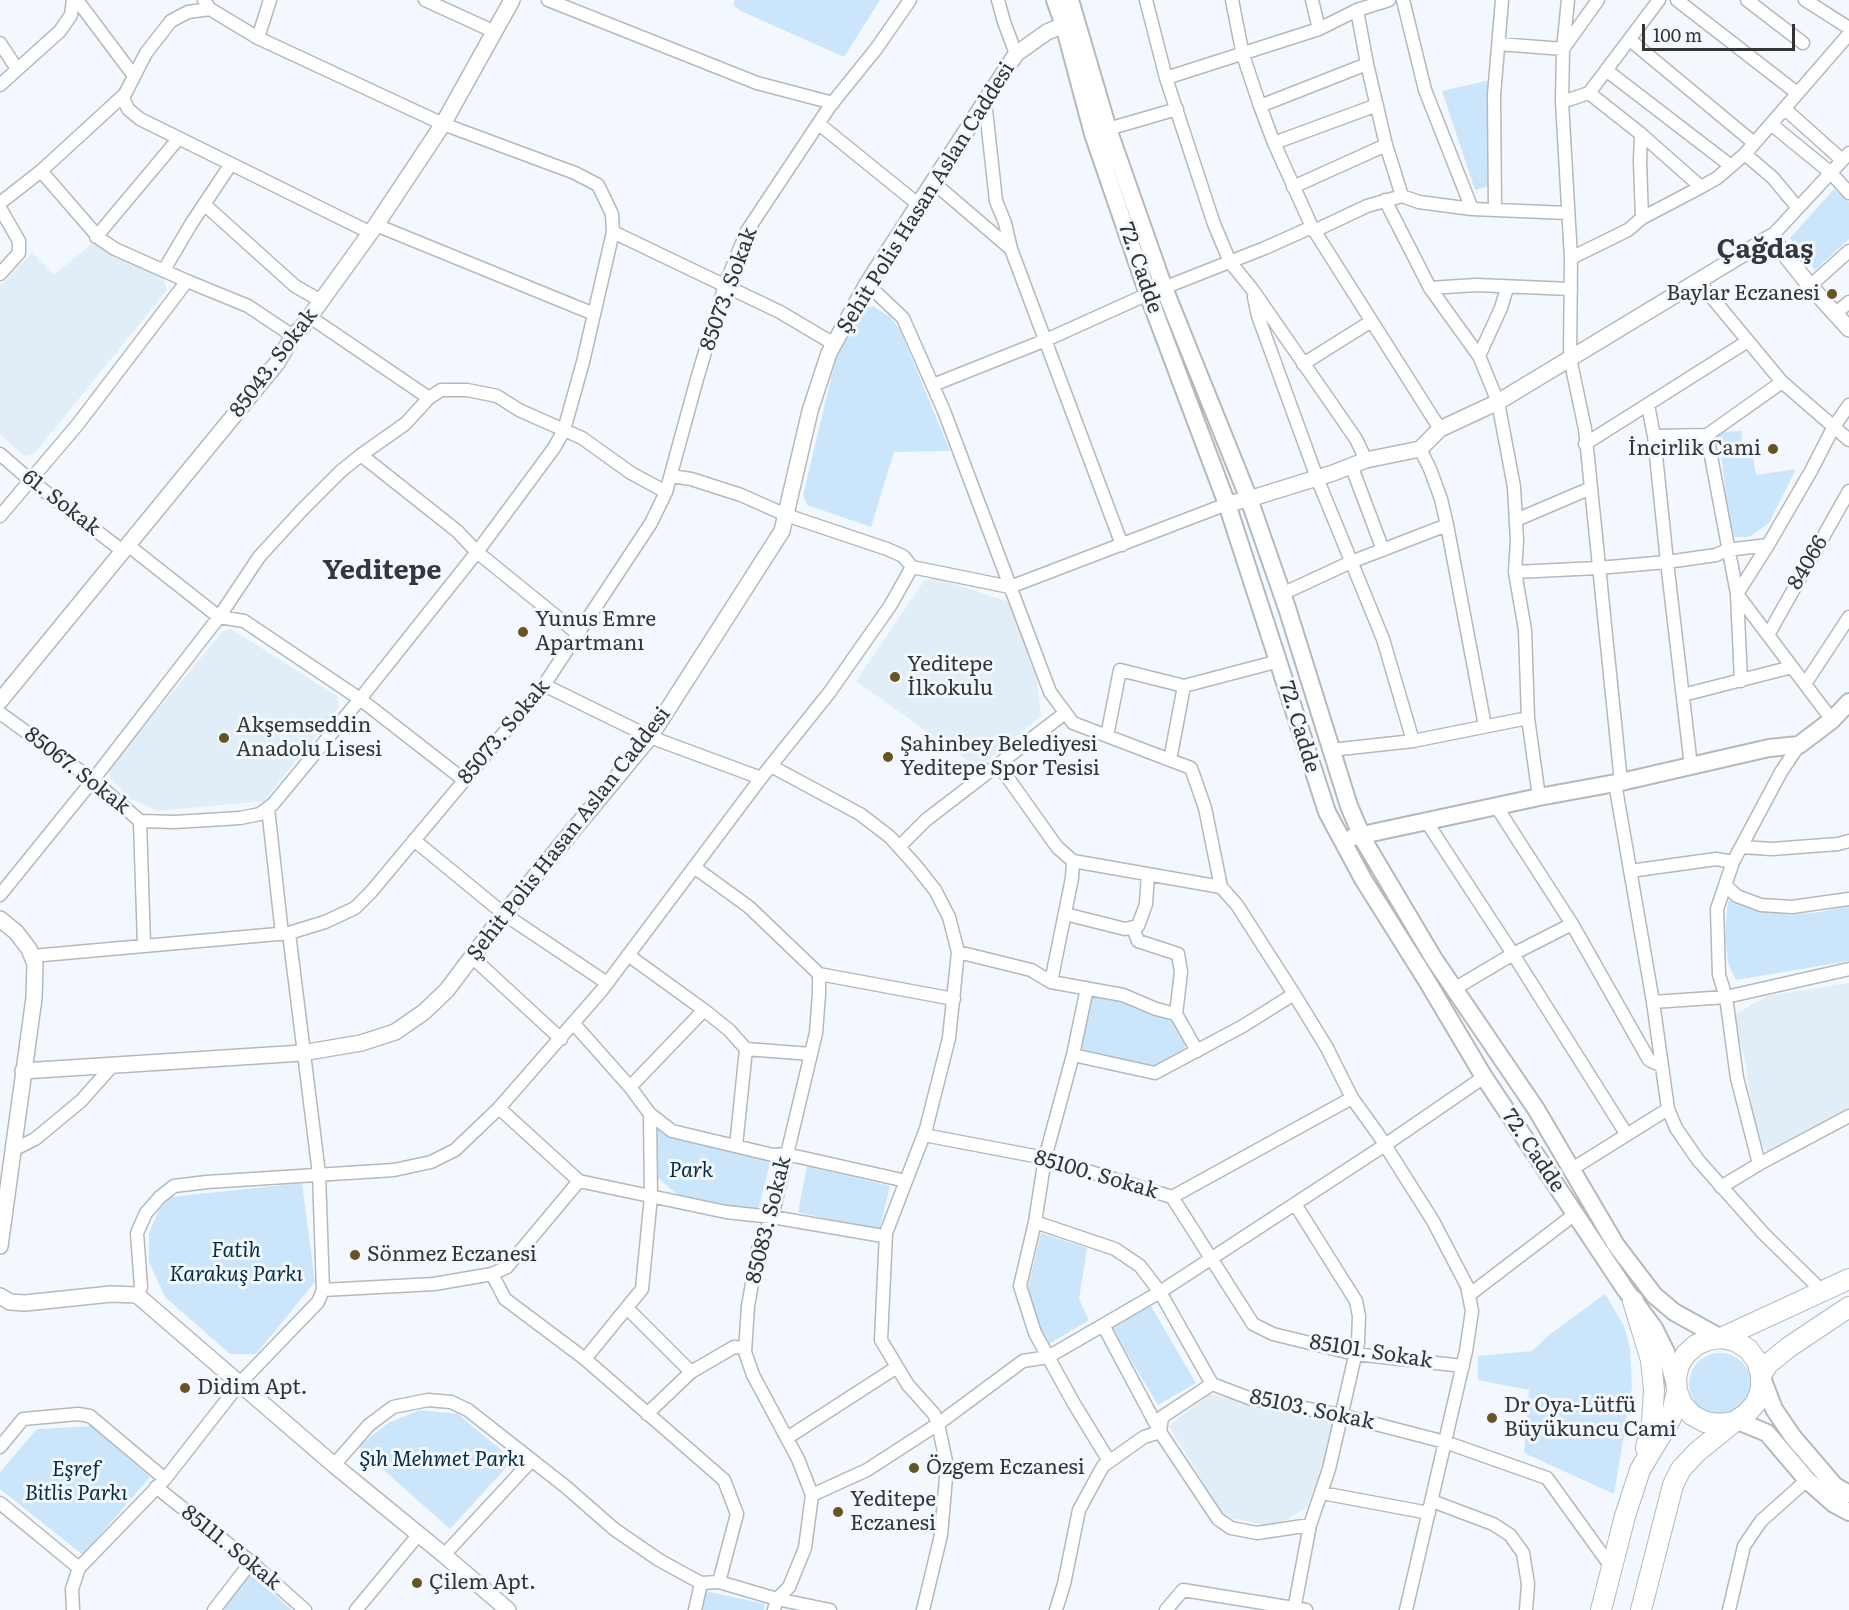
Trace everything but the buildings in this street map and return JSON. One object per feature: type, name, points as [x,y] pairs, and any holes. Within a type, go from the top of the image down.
[{"type":"main road","name":"72. Cadde","points":[[1054,0],[1064,25],[1094,134],[1148,294],[1227,504],[1327,812],[1363,879],[1484,1077],[1661,1341],[1677,1391]]},
{"type":"main road","points":[[1070,0],[1108,129],[1164,288],[1249,500],[1282,594],[1349,806],[1361,835],[1434,959],[1536,1109],[1616,1245],[1654,1295],[1674,1312],[1721,1338],[1735,1341],[1748,1349],[1757,1361],[1774,1409],[1793,1437],[1835,1486],[1849,1494]]},
{"type":"main road","points":[[1340,839],[1770,748],[1799,745],[1832,720],[1849,702]]},
{"type":"main road","points":[[1849,1279],[1721,1338],[1695,1345],[1679,1365],[1676,1378],[1677,1391],[1682,1404],[1692,1415],[1705,1422],[1743,1423],[1767,1433],[1807,1480],[1834,1504],[1849,1512]]},
{"type":"main road","points":[[1601,1610],[1652,1422],[1654,1390],[1651,1360],[1633,1301]]},
{"type":"main road","points":[[1641,1610],[1673,1485],[1681,1469],[1697,1452],[1746,1414],[1756,1403],[1761,1389],[1761,1375],[1768,1364],[1789,1347],[1849,1307]]},
{"type":"main road","points":[[1640,1470],[1671,1418],[1677,1391]]},
{"type":"street","points":[[0,85],[60,31],[71,15],[75,0]]},
{"type":"street","points":[[75,0],[134,76]]},
{"type":"street","points":[[258,38],[270,0]]},
{"type":"street","points":[[425,0],[495,32]]},
{"type":"street","name":"85043. Sokak","points":[[0,701],[277,363],[293,336],[310,317],[373,229],[443,124],[512,0]]},
{"type":"street","points":[[548,0],[757,83],[833,103]]},
{"type":"street","name":"85073. Sokak","points":[[32,956],[286,934],[325,922],[355,908],[371,892],[544,685],[651,523],[666,492],[725,285],[747,231],[833,103],[876,49],[910,0]]},
{"type":"street","points":[[998,0],[1016,54]]},
{"type":"street","points":[[1146,0],[1166,78],[1214,224],[1230,262],[1356,439],[1366,460]]},
{"type":"street","points":[[1312,0],[1318,29]]},
{"type":"street","points":[[1166,78],[1318,29],[1357,10],[1389,0]]},
{"type":"street","points":[[1403,0],[1425,90],[1472,209]]},
{"type":"street","points":[[1495,210],[1494,95],[1502,0]]},
{"type":"street","points":[[1568,0],[1563,49],[1562,102],[1571,258],[1570,358],[1585,429],[1618,782],[1668,1109],[1676,1128],[1698,1160],[1763,1233],[1823,1292]]},
{"type":"street","points":[[1563,49],[1598,0]]},
{"type":"street","points":[[1562,102],[1589,93],[1659,0]]},
{"type":"street","points":[[1677,0],[1797,93]]},
{"type":"street","points":[[1747,0],[1803,43]]},
{"type":"street","points":[[1805,0],[1849,28]]},
{"type":"street","points":[[1235,1],[1243,55],[1260,106],[1313,229],[1440,429]]},
{"type":"street","points":[[0,203],[41,171],[124,94],[146,53],[171,21],[207,5],[258,38],[443,124],[575,173],[598,185],[612,214],[613,232],[583,362],[564,430],[554,448],[477,552],[360,699],[268,808],[260,814],[240,818],[176,822],[140,821]]},
{"type":"street","points":[[1357,10],[1386,145],[1402,196]]},
{"type":"street","name":"Şehit Polis Hasan Aslan Caddesi","points":[[23,1071],[302,1053],[361,1043],[395,1032],[424,1012],[447,990],[504,914],[650,737],[782,531],[810,411],[834,344],[867,284],[1016,54],[1047,32],[1064,25]]},
{"type":"street","points":[[1571,258],[1628,230],[1642,218],[1718,178],[1745,154],[1849,34]]},
{"type":"street","points":[[1630,40],[1754,143]]},
{"type":"street","points":[[0,43],[17,69]]},
{"type":"street","points":[[1499,44],[1563,49]]},
{"type":"street","points":[[1260,106],[1367,64]]},
{"type":"street","points":[[1606,70],[1731,166]]},
{"type":"street","points":[[1589,93],[1641,134],[1701,187]]},
{"type":"street","points":[[124,94],[123,98],[128,109],[140,119],[231,164],[373,229],[594,314]]},
{"type":"street","points":[[985,101],[996,201],[1005,223],[1011,249],[1122,545]]},
{"type":"street","points":[[1274,143],[1377,105]]},
{"type":"street","points":[[1108,129],[1177,109]]},
{"type":"street","points":[[671,476],[691,479],[741,495],[786,515],[886,549],[903,556],[912,567],[1010,587],[1227,504],[1249,500],[1366,460],[1420,448],[1440,429],[1498,402],[1699,282],[1771,237],[1846,157],[1785,109]]},
{"type":"street","points":[[819,124],[919,205]]},
{"type":"street","points":[[1771,124],[1831,173],[1849,192]]},
{"type":"street","points":[[1641,134],[1642,218]]},
{"type":"street","points":[[96,237],[179,138]]},
{"type":"street","points":[[1293,187],[1386,145]]},
{"type":"street","points":[[1745,154],[1773,178],[1797,207]]},
{"type":"street","points":[[164,270],[231,164]]},
{"type":"street","points":[[41,171],[96,237],[115,249],[248,306],[293,336]]},
{"type":"street","points":[[934,183],[1011,249]]},
{"type":"street","points":[[933,385],[1046,340],[1148,294],[1385,200],[1402,196],[1419,202],[1472,209],[1568,213]]},
{"type":"street","points":[[1385,200],[1430,288],[1479,356],[1498,402],[1514,487],[1515,572],[1525,630],[1528,718],[1539,797]]},
{"type":"street","points":[[205,205],[295,286],[321,302]]},
{"type":"street","points":[[0,208],[19,242],[20,253],[0,274]]},
{"type":"street","points":[[613,232],[780,312],[834,344]]},
{"type":"street","points":[[1771,237],[1810,286],[1849,329]]},
{"type":"street","points":[[1810,286],[1849,251]]},
{"type":"street","points":[[0,516],[78,424],[187,281]]},
{"type":"street","points":[[1699,282],[1782,382],[1849,440]]},
{"type":"street","points":[[867,284],[903,318],[933,385],[1050,692],[1073,723],[1191,768],[1205,808],[1221,887],[1237,905],[1294,994],[1327,1048],[1352,1098],[1433,1221],[1467,1286],[1472,1311],[1463,1366],[1406,1610]]},
{"type":"street","points":[[1430,288],[1476,285],[1571,289]]},
{"type":"street","points":[[1479,356],[1508,288]]},
{"type":"street","points":[[1252,290],[1258,316],[1317,478],[1383,639],[1413,741]]},
{"type":"street","points":[[1835,314],[1849,302]]},
{"type":"street","points":[[310,317],[429,398]]},
{"type":"street","points":[[1303,363],[1370,322]]},
{"type":"street","points":[[1585,444],[1748,341]]},
{"type":"street","points":[[1654,436],[1707,435],[1782,382]]},
{"type":"street","points":[[0,895],[93,780],[219,617],[259,557],[301,511],[361,455],[405,424],[429,398],[441,390],[467,390],[497,396],[519,410],[582,438],[631,473],[666,492]]},
{"type":"street","points":[[1648,405],[1654,436],[1691,766]]},
{"type":"street","points":[[1737,594],[1811,471],[1833,428],[1849,405]]},
{"type":"street","points":[[1707,435],[1737,594],[1741,681]]},
{"type":"street","points":[[1420,448],[1441,499],[1485,726]]},
{"type":"street","name":"61. Sokak","points":[[0,454],[30,480],[219,617]]},
{"type":"street","points":[[361,455],[457,531],[477,552],[578,634]]},
{"type":"street","points":[[1351,465],[1383,550]]},
{"type":"street","points":[[1516,520],[1591,488]]},
{"type":"street","name":"84066","points":[[1768,634],[1849,491]]},
{"type":"street","points":[[1282,594],[1351,562],[1447,525]]},
{"type":"street","points":[[1515,572],[1667,562],[1716,555],[1727,549],[1768,545]]},
{"type":"street","points":[[137,1295],[141,1287],[137,1233],[146,1213],[174,1186],[394,1170],[431,1162],[455,1150],[499,1108],[574,1024],[607,983],[761,778],[836,684],[891,606],[912,567]]},
{"type":"street","points":[[1737,594],[1832,720]]},
{"type":"street","points":[[219,617],[244,621],[360,699],[464,780]]},
{"type":"street","points":[[1805,684],[1849,617]]},
{"type":"street","points":[[1107,736],[1120,670],[1184,686],[1279,661]]},
{"type":"street","points":[[1683,696],[1792,668]]},
{"type":"street","points":[[544,685],[650,737],[761,778]]},
{"type":"street","points":[[1170,760],[1184,686]]},
{"type":"street","points":[[899,847],[926,820],[1065,712]]},
{"type":"street","name":"85067. Sokak","points":[[0,713],[93,780],[140,821],[144,945]]},
{"type":"street","points":[[1331,750],[1413,741],[1528,718]]},
{"type":"street","points":[[1759,1164],[1737,1078],[1726,997],[1719,975],[1717,909],[1733,862],[1781,772],[1799,745]]},
{"type":"street","points":[[998,764],[1057,847],[1073,861],[1221,887]]},
{"type":"street","points":[[771,766],[860,814],[890,837],[935,890],[948,917],[958,952],[949,1038],[924,1135],[886,1233],[881,1340],[908,1385],[934,1414],[946,1466],[942,1535],[923,1610]]},
{"type":"street","points":[[1496,806],[1572,924],[1649,1060],[1662,1066]]},
{"type":"street","points":[[73,1610],[72,1589],[79,1568],[161,1483],[240,1383],[318,1302],[323,1290],[319,1174],[268,808]]},
{"type":"street","points":[[1426,821],[1627,1135]]},
{"type":"street","points":[[414,840],[504,914],[607,983]]},
{"type":"street","points":[[1742,847],[1772,849],[1838,844],[1849,841]]},
{"type":"street","points":[[1630,871],[1716,859],[1733,862]]},
{"type":"street","points":[[1051,982],[1072,878],[1073,861]]},
{"type":"street","points":[[694,867],[749,907],[819,974],[954,999]]},
{"type":"street","points":[[1065,914],[1125,929],[1138,927],[1146,904],[1148,874]]},
{"type":"street","points":[[1725,885],[1737,896],[1761,905],[1792,907],[1849,899]]},
{"type":"street","points":[[0,919],[16,932],[30,949],[35,964],[34,998],[0,1246]]},
{"type":"street","points":[[1454,989],[1513,954],[1572,924]]},
{"type":"street","points":[[1133,928],[1138,941],[1178,954],[1181,972],[1176,1014],[1197,1052]]},
{"type":"street","points":[[958,952],[1030,970],[1051,982],[1123,995],[1156,1009],[1176,1014]]},
{"type":"street","points":[[628,955],[704,1010],[729,1030],[746,1049],[811,1054]]},
{"type":"street","points":[[472,957],[561,1039]]},
{"type":"street","points":[[1653,1002],[1726,997],[1849,969]]},
{"type":"street","name":"85083. Sokak","points":[[776,1604],[789,1587],[805,1548],[812,1495],[798,1459],[753,1375],[745,1348],[748,1306],[759,1244],[772,1217],[816,1033],[819,974]]},
{"type":"street","points":[[1087,988],[1073,1055],[1045,1158],[1035,1222],[1020,1286],[1035,1333],[1109,1461]]},
{"type":"street","points":[[1073,1055],[1155,1073],[1197,1052],[1294,994]]},
{"type":"street","points":[[630,1087],[704,1010]]},
{"type":"street","points":[[574,1024],[630,1087],[650,1114],[672,1131],[773,1155],[786,1155],[906,1181]]},
{"type":"street","points":[[736,1146],[746,1049]]},
{"type":"street","points":[[13,1150],[35,1139],[81,1101],[113,1065]]},
{"type":"street","points":[[812,1495],[867,1470],[938,1424],[1023,1361],[1048,1357],[1160,1292],[1385,1145],[1484,1077]]},
{"type":"street","name":"85100. Sokak","points":[[924,1135],[1045,1158],[1172,1197],[1352,1098]]},
{"type":"street","points":[[499,1108],[579,1181],[726,1212],[772,1217],[883,1236],[886,1233]]},
{"type":"street","points":[[1572,1169],[1668,1109]]},
{"type":"street","points":[[585,1359],[642,1289],[651,1196],[650,1114]]},
{"type":"street","points":[[1721,1187],[1849,1116]]},
{"type":"street","points":[[323,1290],[434,1284],[492,1274],[507,1267],[579,1181]]},
{"type":"street","name":"85101. Sokak","points":[[1172,1197],[1253,1324],[1273,1334],[1355,1354],[1463,1366]]},
{"type":"street","points":[[1166,1610],[1183,1590],[1262,1606],[1298,1609],[1310,1525],[1322,1493],[1341,1415],[1355,1354],[1359,1316],[1356,1301],[1295,1204]]},
{"type":"street","points":[[1469,1295],[1575,1214]]},
{"type":"street","points":[[1035,1222],[1115,1249],[1140,1266],[1160,1292],[1212,1384],[1162,1417],[1160,1432]]},
{"type":"street","points":[[492,1274],[506,1299],[585,1359],[724,1480],[737,1514],[719,1582]]},
{"type":"street","points":[[0,1296],[10,1302],[26,1303],[111,1294],[137,1295],[334,1465],[508,1610]]},
{"type":"street","points":[[627,1308],[691,1372]]},
{"type":"street","points":[[1103,1325],[1160,1432],[1218,1519],[1231,1528],[1257,1533],[1310,1525]]},
{"type":"street","points":[[647,1414],[691,1372],[734,1347],[745,1348]]},
{"type":"street","points":[[786,1438],[897,1367]]},
{"type":"street","name":"85103. Sokak","points":[[1212,1384],[1249,1398],[1341,1415],[1445,1442],[1546,1478],[1612,1569]]},
{"type":"street","points":[[334,1465],[369,1425],[393,1407],[428,1400],[452,1402],[468,1410],[614,1528],[659,1560],[701,1583],[719,1582],[776,1604],[830,1610]]},
{"type":"street","name":"85111. Sokak","points":[[0,1447],[23,1419],[78,1414],[90,1416],[161,1483],[305,1610]]},
{"type":"street","points":[[1056,1610],[1064,1584],[1079,1510],[1103,1466],[1144,1437],[1160,1432]]},
{"type":"street","points":[[444,1555],[531,1461]]},
{"type":"street","points":[[1730,1610],[1744,1546],[1761,1521],[1807,1480]]},
{"type":"street","points":[[1322,1493],[1431,1507],[1493,1524],[1510,1535],[1523,1553],[1528,1584],[1526,1610]]},
{"type":"street","points":[[0,1503],[79,1568]]},
{"type":"street","points":[[356,1610],[419,1534]]},
{"type":"street","points":[[214,1610],[251,1562]]},
{"type":"street","points":[[695,1610],[701,1583]]},
{"type":"shaded area","points":[[91,244],[159,267],[167,290],[34,454],[24,456],[0,434],[0,286],[32,253],[54,275]]},
{"type":"shaded area","points":[[936,578],[1009,602],[1037,680],[1041,716],[983,764],[971,763],[856,681],[924,581]]},
{"type":"shaded area","name":"Akşemseddin Anadolu Lisesi","points":[[231,629],[337,696],[339,707],[264,801],[157,811],[130,798],[111,779],[109,769],[223,631]]},
{"type":"shaded area","points":[[1849,983],[1849,1111],[1775,1152],[1766,1151],[1755,1133],[1736,1014],[1767,996]]},
{"type":"shaded area","points":[[1210,1394],[1332,1420],[1332,1446],[1306,1508],[1274,1527],[1231,1518],[1220,1510],[1169,1426]]},
{"type":"green space","points":[[735,0],[880,0],[844,57],[741,11],[733,5]]},
{"type":"green space","points":[[1490,80],[1490,186],[1475,190],[1442,91]]},
{"type":"green space","points":[[1834,189],[1849,202],[1849,239],[1815,270],[1790,238]]},
{"type":"green space","points":[[873,306],[890,317],[900,330],[950,451],[894,452],[871,527],[807,505],[803,495],[837,354],[863,310]]},
{"type":"green space","points":[[1742,431],[1741,445],[1751,445],[1756,475],[1796,469],[1769,523],[1749,537],[1731,537],[1719,432]]},
{"type":"green space","points":[[1728,901],[1790,915],[1849,906],[1849,961],[1736,980],[1728,963],[1725,934]]},
{"type":"green space","points":[[1093,993],[1164,1008],[1184,1031],[1185,1051],[1157,1068],[1081,1051]]},
{"type":"green space","name":"Park","points":[[657,1130],[664,1130],[682,1141],[767,1159],[770,1163],[759,1207],[754,1210],[678,1195],[657,1177]]},
{"type":"green space","points":[[807,1166],[890,1186],[879,1231],[798,1212]]},
{"type":"green space","name":"Fatih Karakuş Parkı","points":[[302,1183],[315,1282],[256,1354],[230,1354],[165,1297],[149,1262],[149,1233],[159,1210],[171,1197]]},
{"type":"green space","points":[[1041,1233],[1087,1248],[1079,1299],[1089,1320],[1049,1344],[1033,1321],[1028,1288]]},
{"type":"green space","points":[[1605,1294],[1624,1326],[1630,1348],[1632,1387],[1614,1494],[1524,1453],[1529,1390],[1478,1380],[1478,1356],[1532,1351],[1549,1335]]},
{"type":"green space","points":[[1151,1306],[1196,1383],[1158,1405],[1112,1328]]},
{"type":"green space","points":[[1720,1353],[1732,1355],[1742,1362],[1749,1372],[1751,1384],[1749,1396],[1742,1406],[1732,1413],[1720,1415],[1708,1413],[1698,1406],[1691,1396],[1689,1384],[1691,1372],[1698,1362],[1708,1355]]},
{"type":"green space","name":"Şıh Mehmet Parkı","points":[[420,1410],[458,1414],[513,1460],[450,1529],[360,1449],[361,1444],[390,1422]]},
{"type":"green space","name":"Eşref Bitlis Parkı","points":[[92,1426],[150,1477],[83,1555],[0,1489],[0,1472],[37,1429]]},
{"type":"green space","points":[[248,1572],[292,1610],[220,1610]]},
{"type":"green space","points":[[706,1591],[765,1604],[764,1610],[702,1610]]},
{"type":"place","name":"Baylar Eczanesi","points":[[1832,294]]},
{"type":"place","name":"İncirlik Cami","points":[[1773,449]]},
{"type":"place","name":"Yunus Emre Apartmanı","points":[[523,632]]},
{"type":"place","name":"Yeditepe İlkokulu","points":[[895,677]]},
{"type":"place","name":"Akşemseddin Anadolu Lisesi","points":[[224,738]]},
{"type":"place","name":"Şahinbey Belediyesi Yeditepe Spor Tesisi","points":[[888,757]]},
{"type":"place","name":"Sönmez Eczanesi","points":[[355,1255]]},
{"type":"place","name":"Didim Apt.","points":[[185,1388]]},
{"type":"place","name":"Dr Oya-Lütfü Büyükuncu Cami","points":[[1492,1418]]},
{"type":"place","name":"Özgem Eczanesi","points":[[914,1468]]},
{"type":"place","name":"Yeditepe Eczanesi","points":[[838,1512]]},
{"type":"place","name":"Çilem Apt.","points":[[417,1583]]},
{"type":"district","name":"Çağdaş","points":[[1765,250]]},
{"type":"district","name":"Yeditepe","points":[[382,571]]}]
